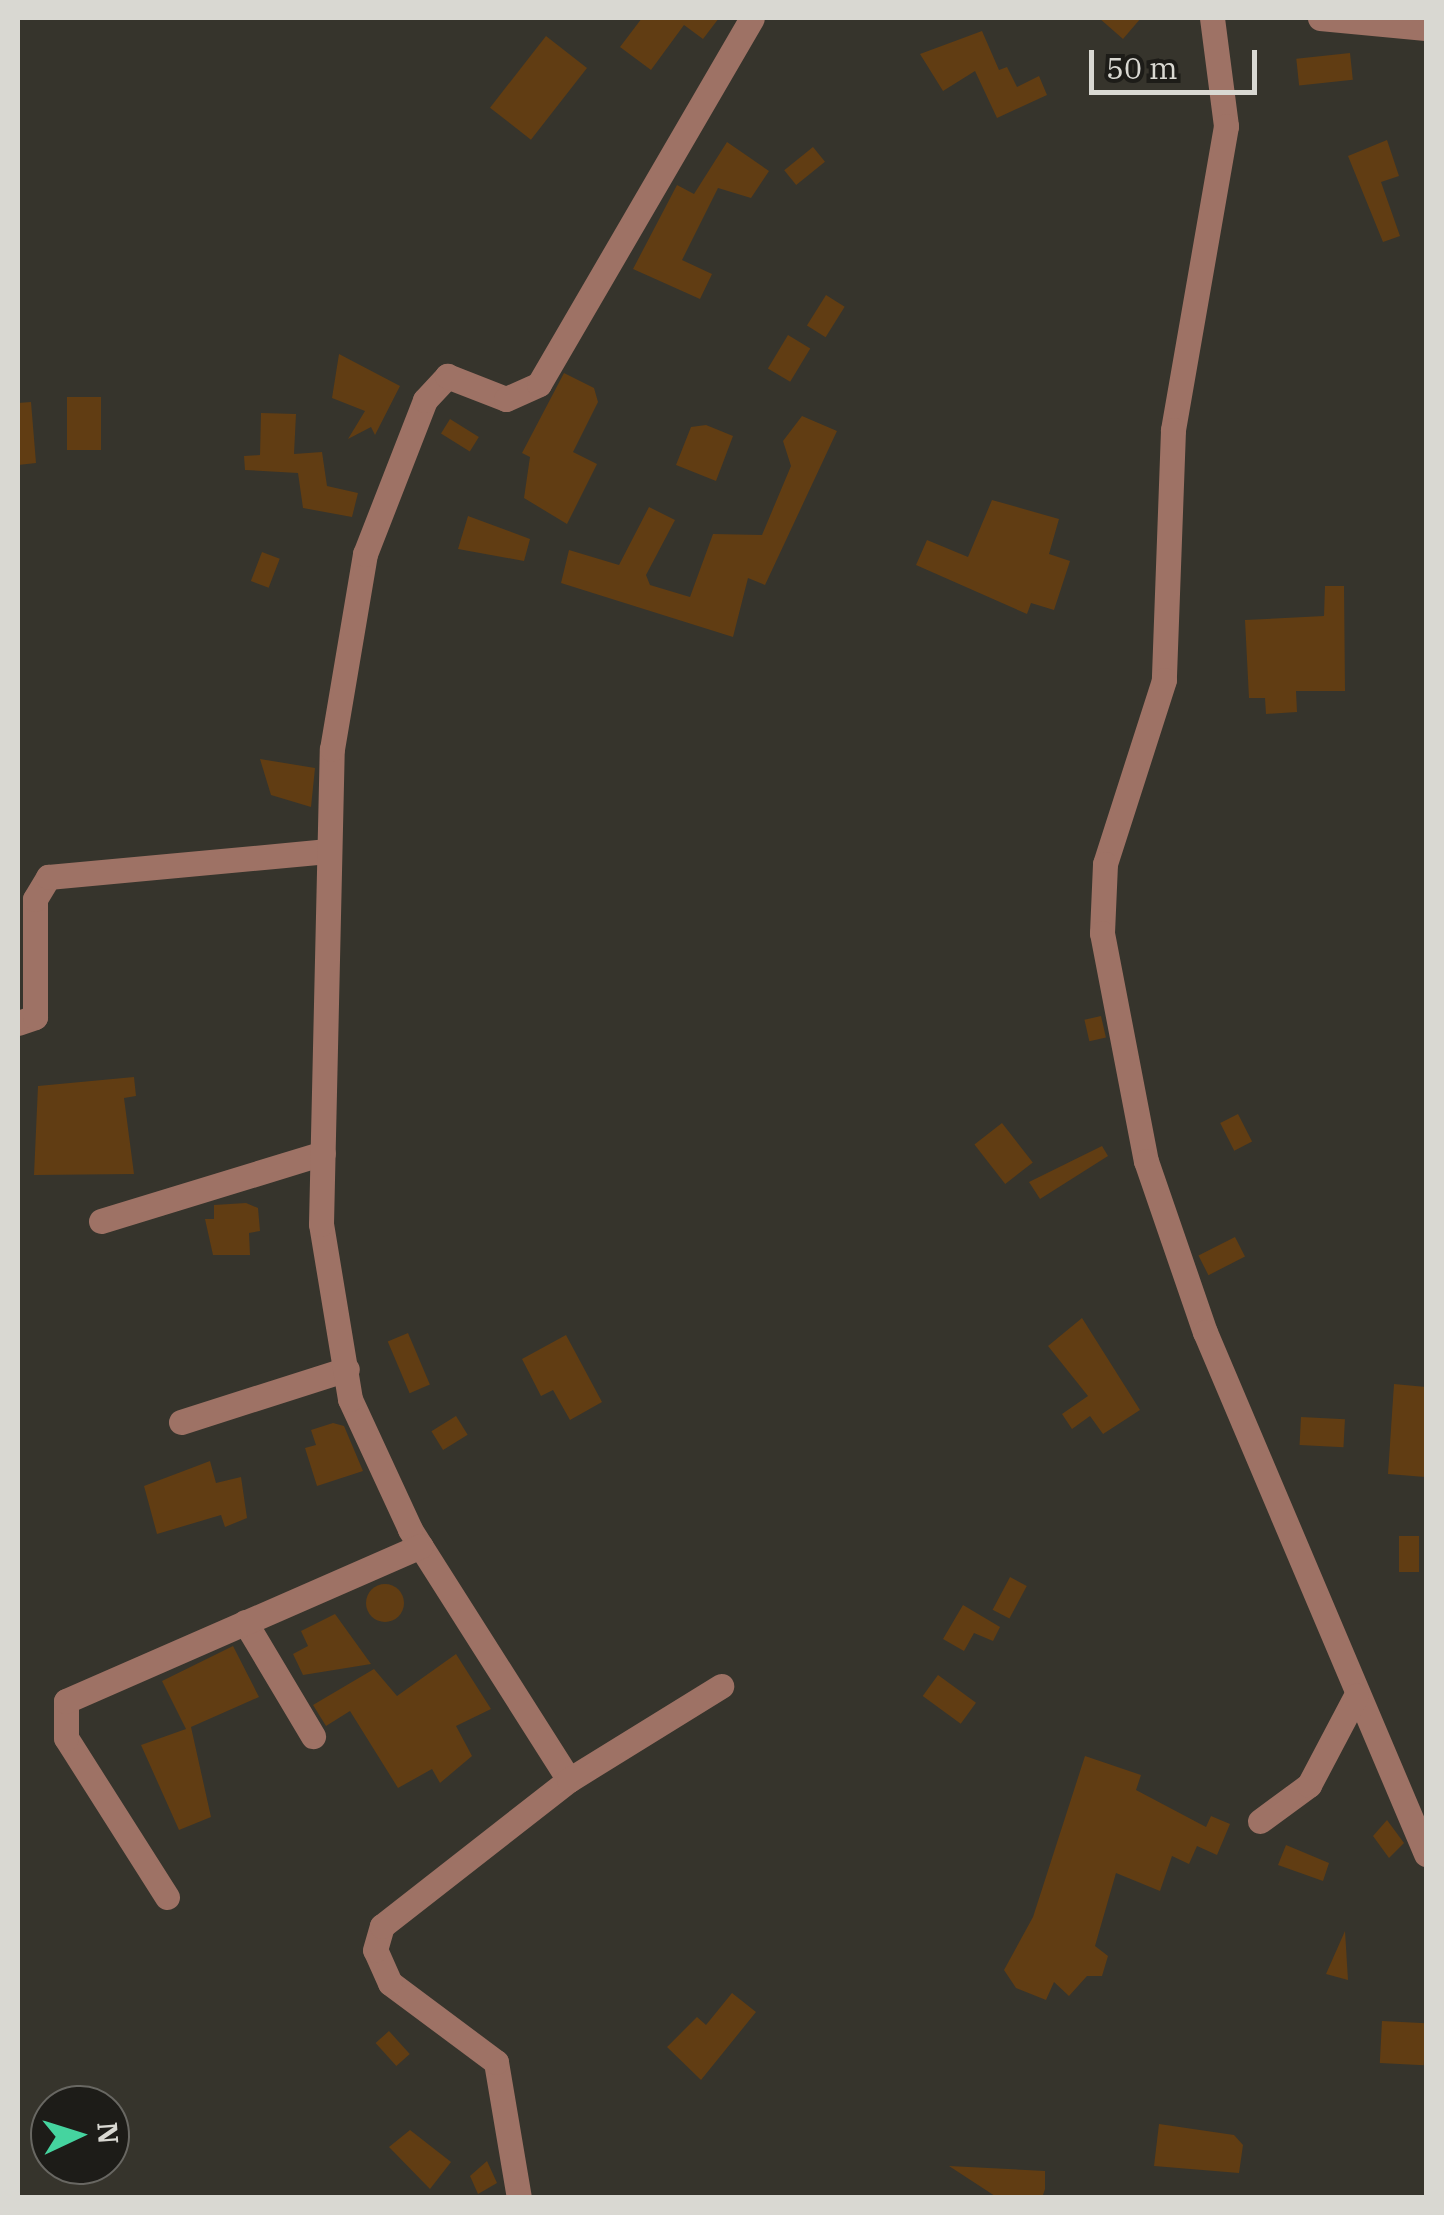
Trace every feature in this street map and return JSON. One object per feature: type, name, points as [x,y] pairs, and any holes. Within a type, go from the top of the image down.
[{"type":"street","points":[[569,1780],[421,1546],[362,1436],[346,1369],[321,1224],[328,850],[346,634],[411,425],[447,376],[506,399],[539,384],[752,18]]},
{"type":"street","points":[[1212,18],[1226,126],[1173,430],[1164,680],[1105,864],[1102,934],[1146,1162],[1205,1332],[1426,1854]]},
{"type":"street","points":[[1320,18],[1426,28]]},
{"type":"street","points":[[18,1023],[35,1017],[35,899],[48,877],[328,850]]},
{"type":"street","points":[[101,1220],[323,1154]]},
{"type":"street","points":[[181,1422],[346,1369]]},
{"type":"street","points":[[167,1897],[66,1738],[66,1700],[421,1546]]},
{"type":"street","points":[[246,1622],[313,1736]]},
{"type":"street","points":[[519,2198],[496,2062],[390,1983],[374,1950],[382,1926],[569,1780],[721,1686]]},
{"type":"street","points":[[1260,1821],[1310,1784],[1356,1696]]},
{"type":"building","points":[[642,18],[719,18],[703,39],[684,25],[651,70],[620,47]]},
{"type":"building","points":[[1099,18],[1141,18],[1123,39]]},
{"type":"building","points":[[982,31],[999,70],[1007,67],[1017,87],[1039,76],[1047,95],[997,118],[975,71],[943,91],[920,54]]},
{"type":"building","points":[[546,36],[587,68],[531,140],[490,108]]},
{"type":"building","points":[[1350,53],[1353,80],[1299,85],[1296,59]]},
{"type":"building","points":[[1387,140],[1399,176],[1381,182],[1400,236],[1383,242],[1348,156]]},
{"type":"building","points":[[727,142],[769,171],[751,198],[718,188],[682,260],[712,274],[700,299],[633,269],[677,185],[694,194]]},
{"type":"building","points":[[813,147],[825,162],[796,185],[784,170]]},
{"type":"building","points":[[826,295],[845,307],[826,337],[807,326]]},
{"type":"building","points":[[788,335],[810,348],[790,382],[768,368]]},
{"type":"building","points":[[339,354],[400,386],[375,435],[371,427],[348,439],[365,411],[332,398]]},
{"type":"building","points":[[564,373],[594,388],[598,402],[573,452],[597,464],[567,524],[524,498],[530,457],[522,453]]},
{"type":"building","points":[[67,397],[101,397],[101,450],[67,450]]},
{"type":"building","points":[[31,402],[36,463],[18,465],[18,403]]},
{"type":"building","points":[[261,413],[296,414],[294,454],[322,452],[327,486],[358,493],[352,517],[303,508],[298,473],[245,470],[244,456],[260,455]]},
{"type":"building","points":[[802,416],[837,431],[765,585],[748,578],[733,637],[561,583],[569,550],[619,565],[649,507],[675,520],[646,575],[650,585],[690,597],[713,534],[762,535],[791,466],[783,441]]},
{"type":"building","points":[[450,419],[479,437],[470,451],[441,433]]},
{"type":"building","points":[[706,425],[733,436],[716,481],[676,465],[691,427]]},
{"type":"building","points":[[992,500],[1059,519],[1049,554],[1070,561],[1054,610],[1031,603],[1027,614],[916,565],[927,540],[968,557]]},
{"type":"building","points":[[468,516],[530,539],[524,561],[458,549]]},
{"type":"building","points":[[262,552],[280,559],[269,588],[251,581]]},
{"type":"building","points":[[1325,586],[1344,586],[1345,691],[1296,691],[1297,712],[1266,714],[1265,698],[1249,698],[1245,620],[1324,616]]},
{"type":"building","points":[[260,759],[315,768],[311,807],[271,795]]},
{"type":"building","points":[[1101,1016],[1106,1037],[1089,1041],[1084,1020]]},
{"type":"building","points":[[134,1077],[136,1096],[124,1098],[134,1174],[34,1175],[38,1086]]},
{"type":"building","points":[[1238,1114],[1252,1142],[1234,1151],[1220,1123]]},
{"type":"building","points":[[1002,1123],[1033,1162],[1005,1184],[974,1145]]},
{"type":"building","points":[[1102,1146],[1108,1156],[1040,1199],[1029,1182]]},
{"type":"building","points":[[246,1203],[258,1208],[260,1231],[249,1233],[250,1255],[213,1255],[205,1219],[214,1219],[214,1205]]},
{"type":"building","points":[[1235,1237],[1245,1257],[1208,1275],[1198,1256]]},
{"type":"building","points":[[1082,1318],[1140,1410],[1103,1434],[1090,1416],[1072,1429],[1062,1414],[1088,1396],[1048,1346]]},
{"type":"building","points":[[408,1333],[430,1385],[410,1393],[388,1342]]},
{"type":"building","points":[[566,1335],[602,1402],[570,1420],[553,1390],[541,1396],[522,1359]]},
{"type":"building","points":[[1394,1384],[1426,1387],[1425,1477],[1388,1474]]},
{"type":"building","points":[[456,1416],[468,1435],[443,1450],[431,1431]]},
{"type":"building","points":[[1301,1417],[1345,1419],[1343,1447],[1300,1445]]},
{"type":"building","points":[[333,1423],[344,1426],[363,1471],[317,1486],[305,1448],[316,1445],[311,1430]]},
{"type":"building","points":[[210,1461],[216,1483],[241,1477],[247,1518],[225,1527],[221,1515],[157,1534],[144,1486]]},
{"type":"building","points":[[1399,1536],[1419,1536],[1419,1572],[1399,1572]]},
{"type":"building","points":[[1010,1577],[1027,1586],[1009,1619],[993,1610]]},
{"type":"building","points":[[385,1584],[399,1589],[404,1603],[399,1617],[385,1622],[371,1617],[366,1603],[371,1589]]},
{"type":"building","points":[[963,1605],[1000,1627],[993,1641],[974,1633],[964,1651],[943,1639]]},
{"type":"building","points":[[335,1614],[371,1664],[303,1675],[293,1654],[308,1646],[301,1631]]},
{"type":"building","points":[[233,1646],[259,1697],[191,1727],[211,1817],[179,1830],[141,1745],[186,1729],[162,1681]]},
{"type":"building","points":[[456,1654],[491,1709],[456,1726],[472,1756],[440,1783],[432,1769],[398,1788],[350,1711],[326,1726],[313,1705],[374,1669],[397,1696]]},
{"type":"building","points":[[938,1675],[976,1703],[961,1724],[923,1696]]},
{"type":"building","points":[[1085,1756],[1141,1775],[1136,1790],[1206,1827],[1211,1816],[1230,1824],[1217,1855],[1197,1846],[1189,1864],[1172,1856],[1160,1891],[1116,1873],[1095,1946],[1108,1956],[1102,1976],[1087,1976],[1069,1996],[1054,1982],[1046,2000],[1016,1988],[1004,1970],[1033,1917]]},
{"type":"building","points":[[1387,1820],[1404,1843],[1389,1858],[1373,1836]]},
{"type":"building","points":[[1286,1845],[1329,1863],[1323,1881],[1278,1865]]},
{"type":"building","points":[[1345,1931],[1348,1980],[1326,1974]]},
{"type":"building","points":[[732,1993],[756,2012],[701,2080],[667,2047],[697,2017],[706,2025]]},
{"type":"building","points":[[1382,2021],[1426,2023],[1424,2065],[1380,2063]]},
{"type":"building","points":[[389,2031],[410,2054],[396,2066],[376,2043]]},
{"type":"building","points":[[1159,2124],[1234,2135],[1243,2145],[1239,2173],[1154,2166]]},
{"type":"building","points":[[410,2130],[451,2162],[430,2189],[389,2147]]},
{"type":"building","points":[[487,2161],[497,2183],[478,2194],[470,2176]]},
{"type":"building","points":[[949,2166],[1045,2171],[1045,2189],[1042,2198],[998,2198]]}]
